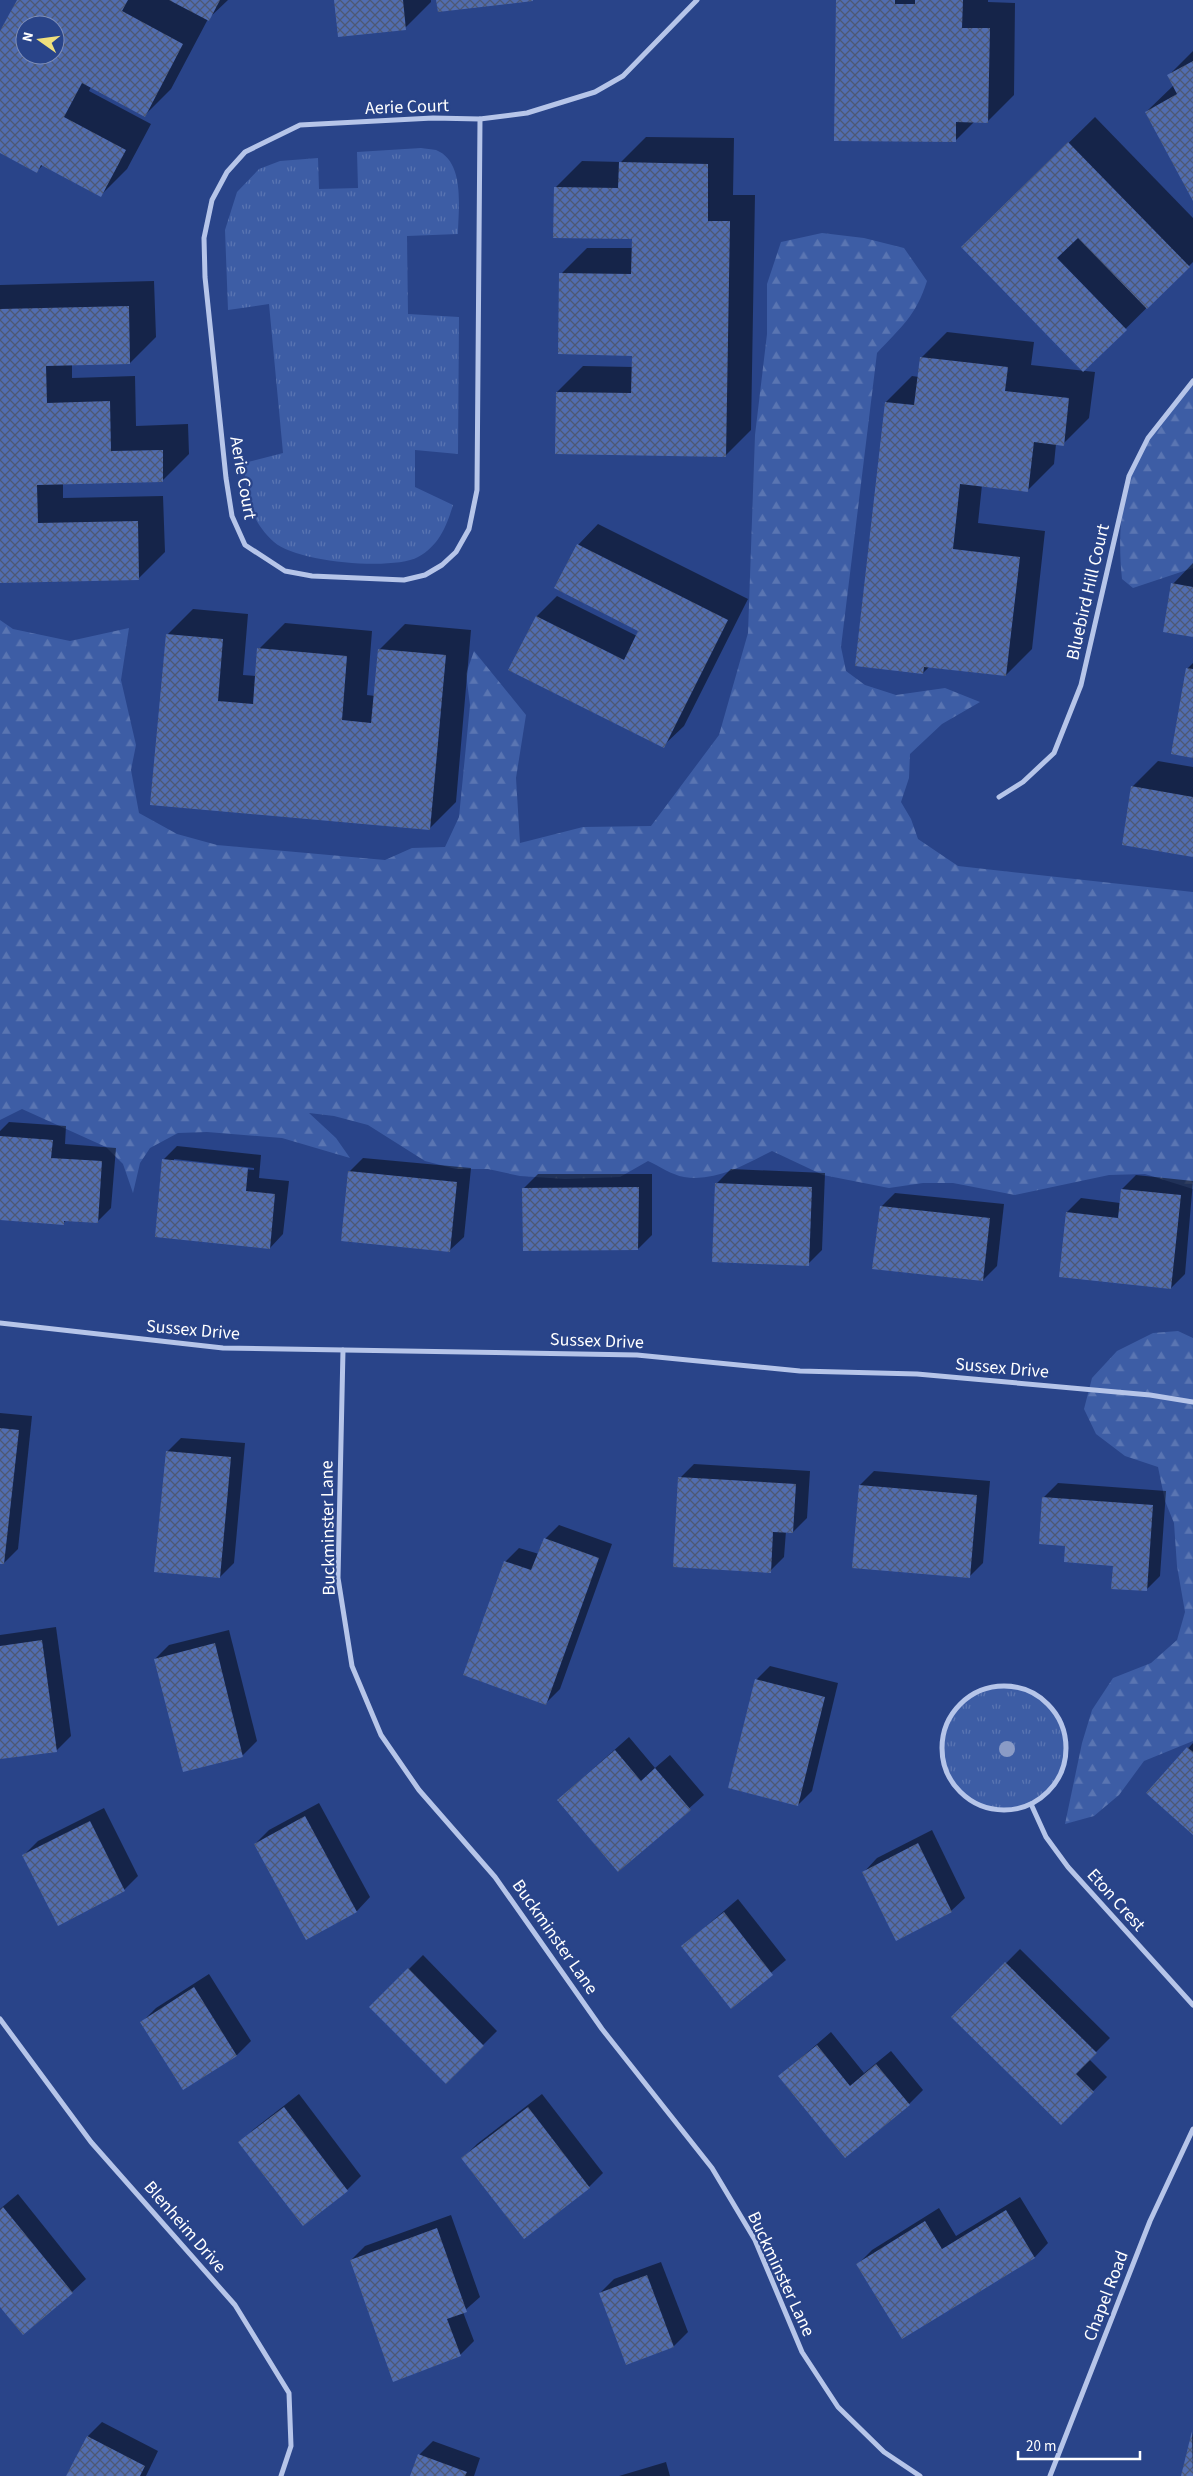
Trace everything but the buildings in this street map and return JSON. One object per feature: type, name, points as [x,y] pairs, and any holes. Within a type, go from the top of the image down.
[{"type":"street","name":"Aerie Court","points":[[480,119],[477,490],[469,529],[456,552],[442,565],[425,575],[395,579],[312,576],[285,571],[245,545],[232,516],[226,478],[205,277],[204,238],[212,200],[227,172],[245,152],[300,125],[433,118],[480,119],[527,114],[596,92],[623,76],[697,0]]},
{"type":"street","name":"Bluebird Hill Court","points":[[998,797],[1023,782],[1054,753],[1081,685],[1129,476],[1148,438],[1193,381]]},
{"type":"street","name":"Sussex Drive","points":[[0,1323],[223,1348],[637,1355],[800,1371],[927,1375],[1150,1395],[1193,1402]]},
{"type":"street","name":"Buckminster Lane","points":[[343,1350],[338,1578],[352,1666],[381,1734],[419,1790],[495,1877],[602,2029],[712,2168],[755,2240],[802,2352],[838,2407],[884,2452],[920,2476]]},
{"type":"street","points":[[998,1685],[1018,1686],[1036,1694],[1052,1707],[1062,1724],[1066,1743],[1065,1762],[1058,1779],[1047,1794],[1031,1804],[1010,1810],[989,1809],[982,1806],[970,1800],[954,1786],[944,1766],[941,1748],[944,1730],[951,1713],[964,1700],[979,1690],[998,1685]]},
{"type":"street","name":"Eton Crest","points":[[1031,1804],[1046,1837],[1068,1867],[1193,2005]]},
{"type":"street","name":"Blenheim Drive","points":[[0,2019],[92,2142],[235,2305],[289,2393],[291,2446],[281,2476]]},
{"type":"street","name":"Chapel Road","points":[[1050,2476],[1150,2221],[1193,2128]]},
{"type":"green space","points":[[421,148],[436,150],[446,156],[452,165],[458,188],[458,234],[407,236],[408,314],[459,317],[458,454],[415,450],[415,487],[453,505],[445,527],[437,541],[418,557],[405,561],[367,564],[302,555],[285,549],[274,542],[259,524],[250,506],[244,463],[283,453],[269,304],[228,310],[225,230],[237,192],[259,169],[280,161],[318,158],[319,189],[358,188],[357,152]]},
{"type":"green space","points":[[822,233],[864,238],[904,248],[927,281],[913,312],[877,353],[841,647],[846,671],[865,685],[896,695],[945,688],[980,702],[942,724],[910,754],[909,778],[901,802],[911,819],[918,839],[958,866],[1193,892],[1193,1189],[1145,1174],[1109,1175],[1015,1195],[953,1183],[923,1183],[889,1188],[823,1175],[772,1151],[730,1171],[707,1177],[679,1176],[648,1161],[620,1177],[565,1179],[520,1176],[488,1169],[456,1169],[425,1161],[368,1125],[334,1116],[309,1113],[336,1138],[350,1158],[282,1138],[207,1132],[178,1133],[150,1148],[140,1163],[133,1193],[123,1164],[106,1147],[22,1109],[0,1120],[0,620],[13,629],[70,641],[129,628],[121,680],[136,745],[131,770],[139,813],[177,834],[217,845],[385,860],[412,848],[445,847],[459,817],[470,705],[466,674],[474,651],[526,715],[516,778],[520,843],[583,827],[651,826],[719,735],[748,633],[755,435],[767,334],[767,284],[781,242]]},
{"type":"green space","points":[[1193,381],[1193,568],[1133,588],[1122,579],[1121,524],[1127,489],[1139,455],[1148,439]]},
{"type":"green space","points":[[1178,1331],[1193,1338],[1193,1741],[1144,1761],[1119,1795],[1094,1816],[1065,1824],[1082,1743],[1092,1710],[1113,1678],[1151,1663],[1177,1640],[1185,1612],[1177,1566],[1174,1523],[1165,1501],[1158,1467],[1125,1456],[1096,1434],[1084,1409],[1092,1378],[1117,1351],[1153,1333]]},
{"type":"green space","points":[[1004,1686],[1028,1690],[1048,1704],[1062,1724],[1066,1748],[1062,1772],[1048,1792],[1028,1806],[1004,1810],[980,1806],[960,1792],[946,1772],[942,1748],[946,1724],[960,1704],[980,1690]]}]
